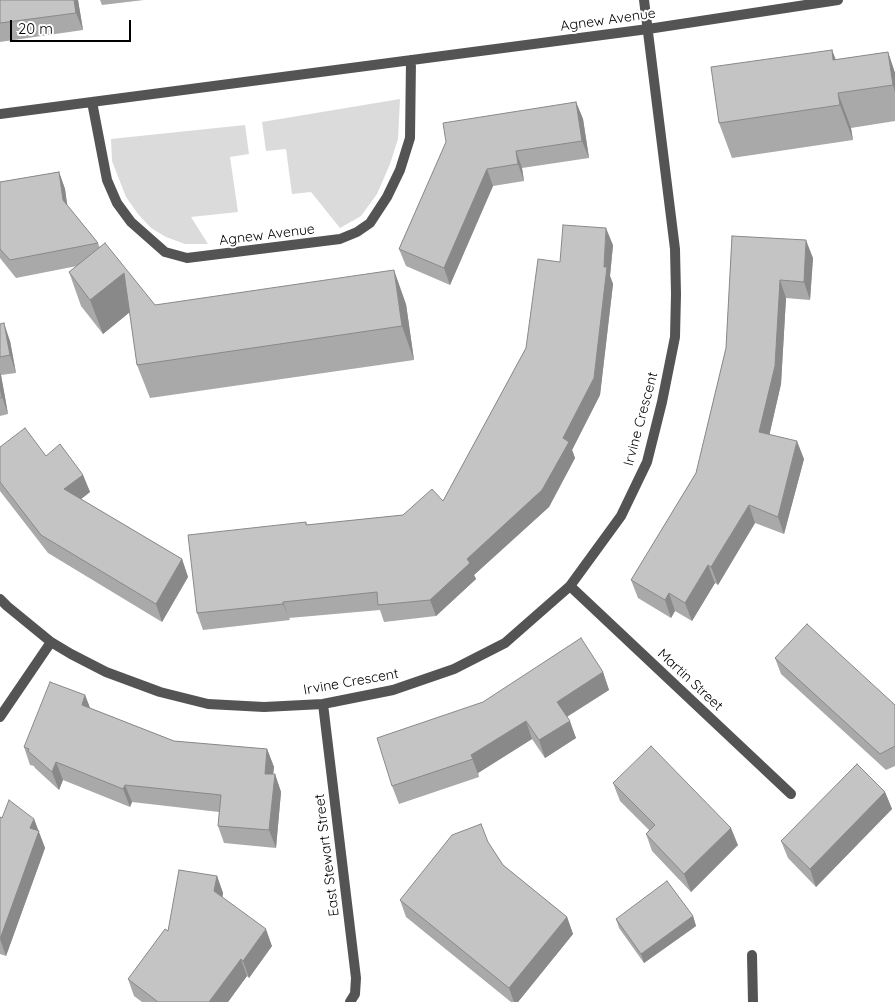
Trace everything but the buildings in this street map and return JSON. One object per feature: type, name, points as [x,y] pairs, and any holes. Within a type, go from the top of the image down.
[{"type":"street","name":"Irvine Crescent","points":[[0,599],[51,642],[106,672],[160,692],[208,704],[264,707],[322,704],[393,690],[454,669],[505,643],[570,586],[621,516],[647,462],[662,402],[674,337],[676,294],[675,250],[644,0]]},
{"type":"street","name":"Agnew Avenue","points":[[0,114],[648,29],[838,0]]},
{"type":"street","name":"Agnew Avenue","points":[[92,102],[106,180],[117,203],[131,222],[165,252],[187,258],[340,239],[357,232],[370,223],[387,197],[400,170],[410,138],[411,60]]},
{"type":"street","name":"Martin Street","points":[[570,586],[791,794]]},
{"type":"street","points":[[0,717],[51,642]]},
{"type":"street","name":"East Stewart Street","points":[[322,704],[356,978],[355,994],[350,1002]]},
{"type":"street","points":[[752,955],[753,1002]]},
{"type":"shaded area","points":[[400,99],[398,139],[390,164],[377,194],[361,216],[340,228],[311,192],[292,194],[286,149],[266,151],[262,122]]},
{"type":"shaded area","points":[[245,125],[249,154],[230,157],[238,212],[191,217],[208,244],[185,244],[166,237],[151,228],[126,197],[112,161],[111,139]]}]
